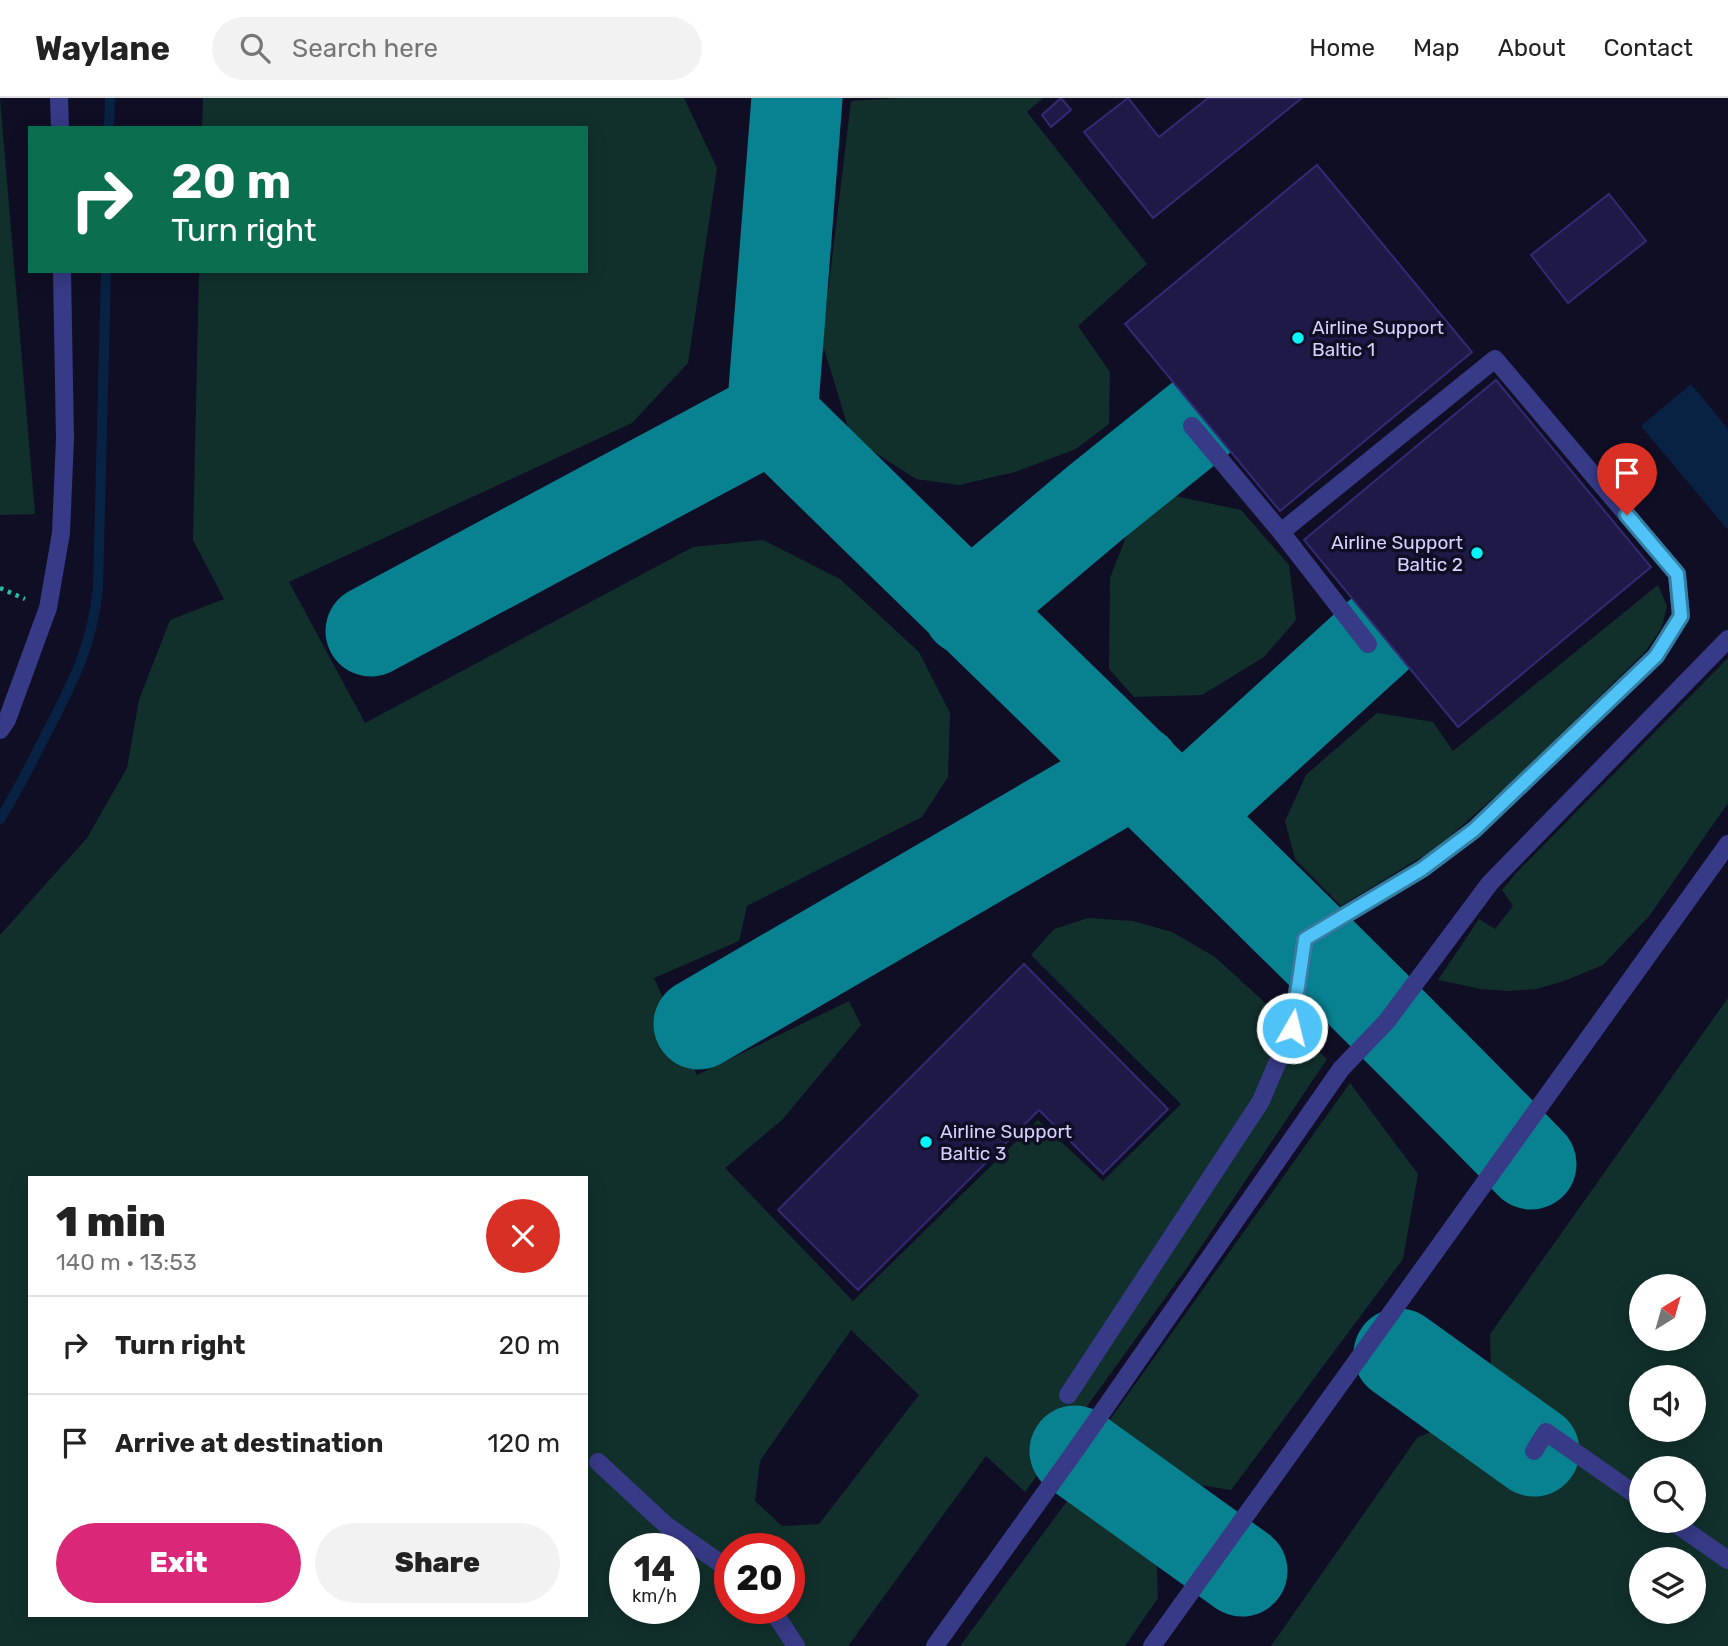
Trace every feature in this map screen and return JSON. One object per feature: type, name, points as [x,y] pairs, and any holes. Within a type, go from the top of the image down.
[{"type":"lane","points":[[59,98],[60,126]]},
{"type":"lane","points":[[0,730],[7,720],[48,608],[61,533],[65,439],[62,273]]},
{"type":"lane","points":[[1068,1395],[1261,1101],[1292,1028],[1305,939],[1422,869],[1474,830],[1656,656],[1681,616],[1677,574],[1494,359],[1281,532]]},
{"type":"lane","points":[[1192,426],[1281,532],[1368,644]]},
{"type":"lane","points":[[935,1646],[1083,1440],[1340,1069],[1387,1021],[1490,883],[1728,639]]},
{"type":"lane","points":[[1152,1646],[1728,844]]},
{"type":"lane","points":[[1534,1451],[1546,1432],[1629,1490]]},
{"type":"lane","points":[[598,1462],[667,1527],[714,1559]]},
{"type":"lane","points":[[1689,1533],[1728,1560]]},
{"type":"lane","points":[[782,1624],[796,1646]]},
{"type":"green space","points":[[0,98],[35,514],[0,515]]},
{"type":"green space","points":[[203,98],[684,98],[717,168],[688,363],[632,423],[289,582],[365,723],[693,547],[763,540],[840,579],[919,652],[950,713],[948,777],[922,817],[747,906],[739,941],[654,978],[697,1075],[849,1001],[861,1025],[782,1120],[725,1168],[853,1301],[1038,1120],[1103,1181],[1181,1104],[1031,955],[1054,929],[1088,918],[1133,921],[1172,932],[1215,957],[1327,1059],[1186,1269],[1025,1492],[986,1456],[848,1646],[0,1646],[0,935],[87,838],[127,768],[139,700],[170,620],[224,599],[193,540],[199,273],[588,273],[588,126],[202,126]],"holes":[[[851,1330],[919,1395],[819,1524],[782,1526],[755,1501],[760,1461]]]},
{"type":"green space","points":[[902,98],[1043,98],[1027,112],[1147,264],[1078,326],[1110,372],[1109,424],[1076,449],[1015,472],[959,485],[916,479],[851,437],[822,342],[851,101]]},
{"type":"green space","points":[[1170,495],[1241,510],[1289,565],[1296,620],[1264,657],[1202,695],[1134,697],[1109,669],[1110,578],[1126,537]]},
{"type":"green space","points":[[1658,585],[1667,606],[1662,627],[1646,651],[1517,777],[1438,847],[1341,906],[1295,859],[1285,821],[1306,775],[1377,713],[1433,722],[1453,751]]},
{"type":"green space","points":[[1728,658],[1728,803],[1650,915],[1603,965],[1564,981],[1536,989],[1508,991],[1481,989],[1438,980],[1479,919],[1495,929],[1513,906],[1502,890],[1516,873]]},
{"type":"green space","points":[[1728,998],[1728,1646],[1271,1646],[1417,1438],[1445,1426],[1525,1485],[1567,1428],[1491,1371],[1490,1334]]},
{"type":"green space","points":[[1350,1083],[1418,1174],[1403,1259],[1231,1490],[1189,1483],[1109,1421]]},
{"type":"green space","points":[[1076,1489],[1156,1551],[1158,1598],[1125,1646],[960,1646]]},
{"type":"water","points":[[1691,384],[1728,429],[1728,530],[1641,426]]},
{"type":"building","points":[[1061,98],[1071,110],[1051,127],[1042,115]]},
{"type":"building","points":[[1128,98],[1159,137],[1208,98],[1302,98],[1153,218],[1084,132]]},
{"type":"building","name":"Airline Support Baltic 1","points":[[1317,165],[1472,352],[1280,511],[1125,324]]},
{"type":"building","points":[[1609,194],[1646,241],[1568,303],[1531,255]]},
{"type":"building","name":"Airline Support Baltic 2","points":[[1496,380],[1651,567],[1458,727],[1304,540]]},
{"type":"building","name":"Airline Support Baltic 3","points":[[1024,964],[1168,1109],[1103,1174],[1039,1110],[858,1290],[778,1210]]},
{"type":"waterway","points":[[109,126],[110,98]]},
{"type":"waterway","points":[[0,819],[79,666],[95,609],[98,587],[106,273]]},
{"type":"taxiway","points":[[797,98],[772,416],[1249,881],[1531,1164]]},
{"type":"taxiway","points":[[371,631],[772,416]]},
{"type":"taxiway","points":[[968,610],[1202,417]]},
{"type":"taxiway","points":[[1181,815],[1381,633]]},
{"type":"taxiway","points":[[699,1024],[1136,770]]},
{"type":"taxiway","points":[[1399,1354],[1534,1451]]},
{"type":"taxiway","points":[[1075,1451],[1242,1571]]},
{"type":"place","name":"Airline Support Baltic 1","points":[[1298,338]]},
{"type":"place","name":"Airline Support Baltic 2","points":[[1477,553]]},
{"type":"place","name":"Airline Support Baltic 3","points":[[926,1142]]},
{"type":"route","points":[[1292,1028],[1305,939],[1422,869],[1474,830],[1656,656],[1681,616],[1677,574],[1627,515]]}]
